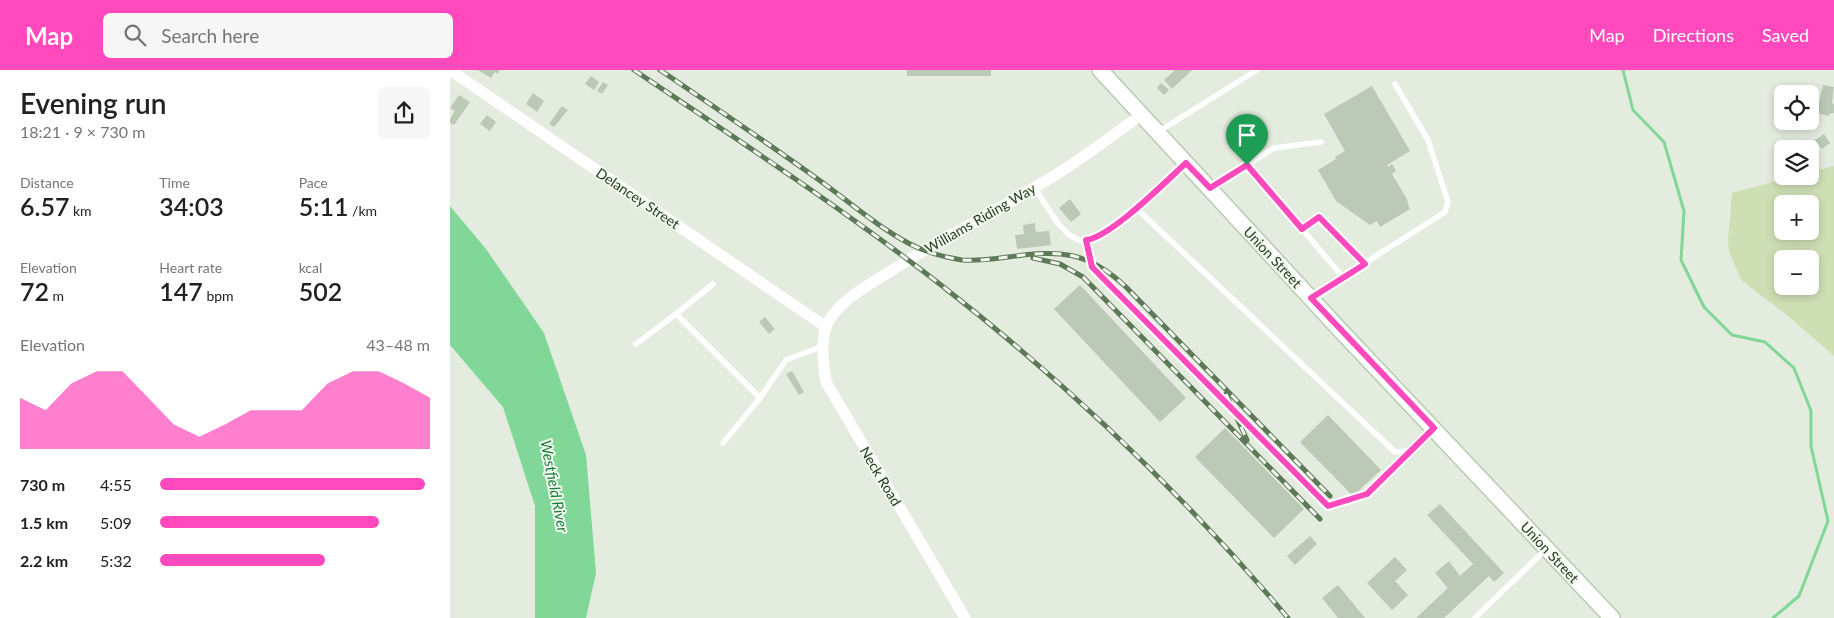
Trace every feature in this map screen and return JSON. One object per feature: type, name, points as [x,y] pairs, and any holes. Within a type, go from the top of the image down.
[{"type":"main road","name":"Union Street","points":[[1100,70],[1612,618]]},
{"type":"street","name":"Delancey Street","points":[[450,70],[826,327]]},
{"type":"street","name":"Williams Riding Way","points":[[826,327],[830,319],[844,303],[870,284],[924,250],[1058,174],[1142,115]]},
{"type":"street","name":"Neck Road","points":[[826,327],[822,355],[826,382],[965,618]]},
{"type":"lane","points":[[1158,132],[1257,70]]},
{"type":"lane","points":[[1311,298],[1445,212],[1447,207],[1448,202],[1428,140],[1395,84]]},
{"type":"lane","points":[[1210,188],[1274,148],[1321,142]]},
{"type":"lane","points":[[1034,187],[1057,222],[1069,235],[1081,241],[1094,239],[1116,226],[1186,163]]},
{"type":"lane","points":[[1247,165],[1344,277]]},
{"type":"lane","points":[[1136,208],[1395,452],[1410,451]]},
{"type":"lane","points":[[1302,229],[1319,217],[1365,264]]},
{"type":"lane","points":[[1086,240],[1092,267],[1328,506],[1367,494],[1434,428]]},
{"type":"lane","points":[[636,344],[713,284]]},
{"type":"lane","points":[[676,314],[760,398]]},
{"type":"lane","points":[[723,442],[760,398],[786,360],[823,346]]},
{"type":"lane","points":[[1475,618],[1546,548]]},
{"type":"shaded area","points":[[1834,166],[1834,356],[1787,315],[1741,280],[1729,251],[1728,241],[1732,193],[1774,182],[1774,185],[1819,185],[1819,170]]},
{"type":"water","name":"Westfield River","points":[[450,206],[486,249],[544,333],[586,455],[596,573],[586,618],[535,618],[535,506],[503,407],[450,345]]},
{"type":"building","points":[[478,70],[500,70],[498,74],[495,72],[491,78]]},
{"type":"building","points":[[907,70],[991,70],[991,76],[907,76]]},
{"type":"building","points":[[1175,70],[1192,70],[1172,89],[1164,80]]},
{"type":"building","points":[[591,76],[599,82],[594,90],[585,84]]},
{"type":"building","points":[[603,82],[608,85],[602,94],[597,91]]},
{"type":"building","points":[[1161,83],[1169,90],[1164,95],[1157,88]]},
{"type":"building","points":[[1823,85],[1834,87],[1832,103],[1834,104],[1834,113],[1829,114],[1829,116],[1819,114]]},
{"type":"building","points":[[1372,86],[1410,151],[1387,165],[1388,167],[1392,164],[1396,171],[1392,174],[1408,201],[1410,209],[1380,227],[1377,221],[1370,225],[1336,201],[1318,170],[1345,151],[1324,114]]},
{"type":"building","points":[[533,93],[544,101],[537,112],[526,104]]},
{"type":"building","points":[[459,95],[470,102],[454,125],[450,123],[450,119],[455,111],[450,108]]},
{"type":"building","points":[[562,106],[568,110],[554,127],[549,124]]},
{"type":"building","points":[[487,115],[496,122],[490,131],[480,124]]},
{"type":"building","points":[[1824,134],[1830,143],[1822,149],[1819,145],[1819,140],[1815,140]]},
{"type":"building","points":[[1070,199],[1081,214],[1071,222],[1059,208]]},
{"type":"building","points":[[1035,223],[1036,232],[1049,231],[1051,245],[1017,249],[1015,235],[1024,234],[1023,225]]},
{"type":"building","points":[[1080,285],[1186,398],[1160,422],[1054,309]]},
{"type":"building","points":[[765,317],[775,329],[769,334],[759,322]]},
{"type":"building","points":[[792,371],[804,392],[799,395],[786,374]]},
{"type":"building","points":[[1328,415],[1381,470],[1353,496],[1300,442]]},
{"type":"building","points":[[1225,428],[1304,509],[1274,538],[1195,457]]},
{"type":"building","points":[[1440,504],[1504,573],[1494,582],[1489,576],[1444,618],[1416,618],[1448,588],[1435,573],[1449,561],[1460,576],[1473,564],[1427,515]]},
{"type":"building","points":[[1310,536],[1317,544],[1295,565],[1287,556]]},
{"type":"building","points":[[1395,557],[1407,570],[1395,581],[1408,595],[1392,610],[1367,583]]},
{"type":"building","points":[[1338,585],[1365,618],[1338,618],[1322,598]]},
{"type":"waterway","points":[[1623,70],[1633,110],[1664,142],[1684,211],[1681,260],[1704,307],[1732,335],[1765,342],[1794,368],[1811,411],[1811,446],[1828,521],[1799,596],[1773,618]]},
{"type":"railway","points":[[634,70],[866,229],[988,323],[1079,401],[1123,442],[1208,528],[1288,618]]},
{"type":"railway","points":[[660,70],[740,124],[884,229],[912,245],[935,254],[962,260],[1057,254],[1085,259],[1098,266],[1126,287],[1330,496]]},
{"type":"railway","points":[[1033,258],[1060,264],[1083,277],[1320,519]]},
{"type":"railway","points":[[1226,394],[1247,440]]},
{"type":"route","points":[[1186,163],[1210,188],[1247,165],[1302,229],[1319,217],[1365,264],[1311,298],[1434,428],[1367,494],[1328,506],[1092,267],[1086,240],[1094,239],[1116,226],[1186,163]]}]
